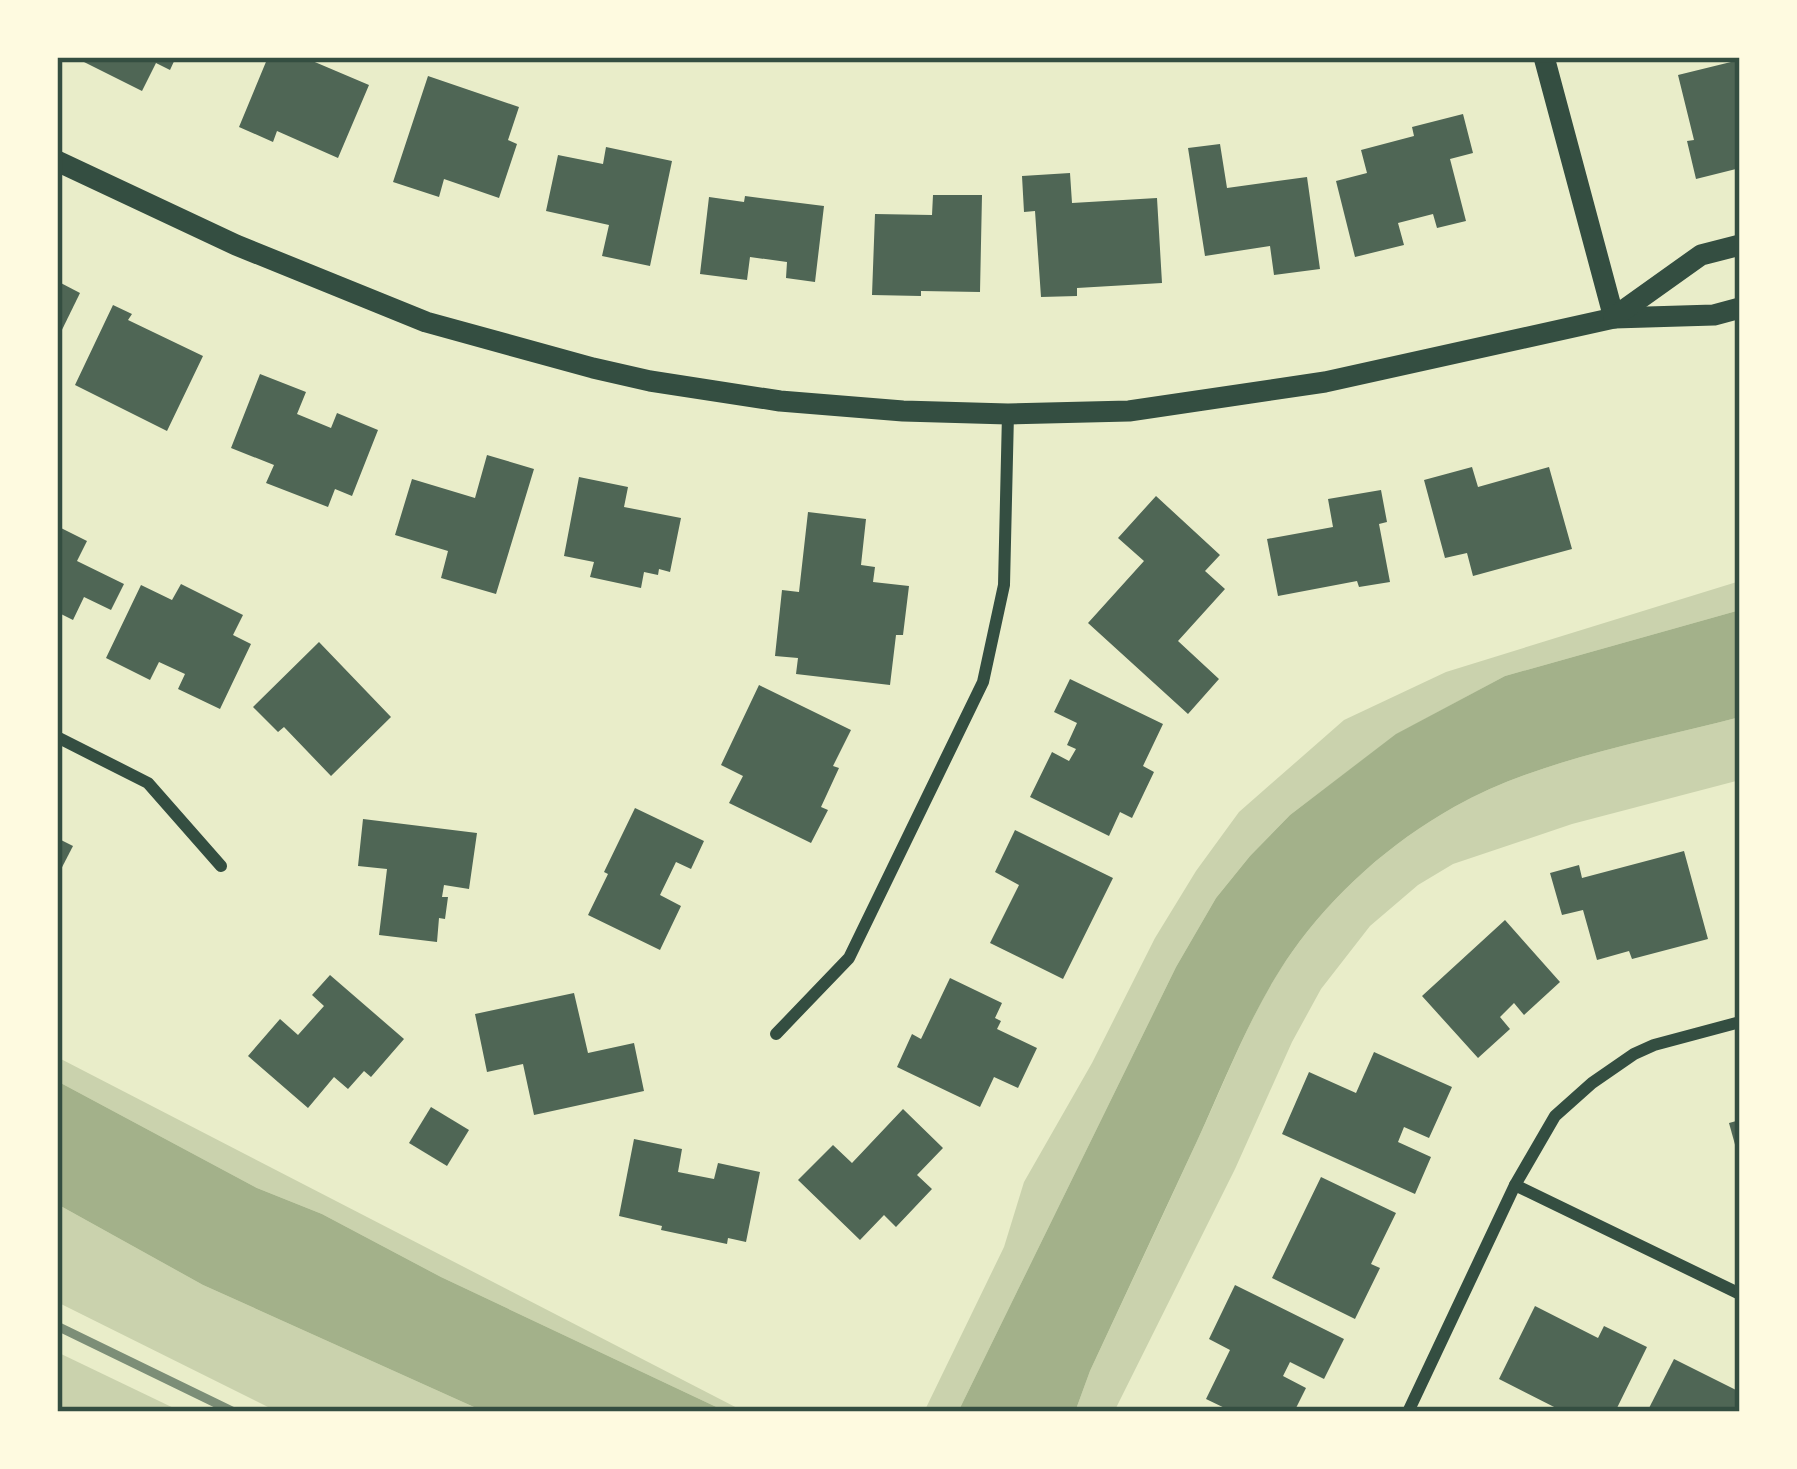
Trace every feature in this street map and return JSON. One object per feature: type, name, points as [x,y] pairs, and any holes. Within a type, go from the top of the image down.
[{"type":"street","points":[[1544,57],[1614,318]]},
{"type":"street","points":[[57,161],[236,245],[426,322],[650,381],[780,401],[903,411],[1129,412],[1412,364],[1614,318],[1714,315],[1740,308]]},
{"type":"street","points":[[1614,318],[1701,255],[1740,245]]},
{"type":"street","points":[[776,1034],[849,958],[983,682],[1004,585],[1009,414]]},
{"type":"street","points":[[57,737],[148,783],[221,866]]},
{"type":"street","points":[[1408,1412],[1515,1185],[1555,1117],[1592,1083],[1643,1050],[1740,1022]]},
{"type":"street","points":[[1515,1185],[1740,1294]]},
{"type":"shaded area","points":[[1740,581],[1740,610],[1505,676],[1397,734],[1290,815],[1216,898],[1176,967],[958,1412],[924,1412],[1004,1247],[1024,1182],[1092,1063],[1155,938],[1239,812],[1344,720],[1446,672]]},
{"type":"shaded area","points":[[1740,610],[1740,717],[1594,753],[1487,790],[1408,837],[1345,890],[1292,952],[1253,1019],[1075,1412],[958,1412],[1176,967],[1216,898],[1250,856],[1290,815],[1396,734],[1505,676]]},
{"type":"shaded area","points":[[1740,717],[1740,780],[1572,824],[1453,864],[1418,885],[1370,926],[1321,989],[1292,1042],[1235,1169],[1114,1412],[1075,1412],[1252,1019],[1292,952],[1345,890],[1408,837],[1487,790],[1594,753]]},
{"type":"shaded area","points":[[57,1057],[745,1412],[727,1412],[441,1277],[322,1214],[257,1188],[57,1081]]},
{"type":"shaded area","points":[[57,1081],[257,1188],[322,1214],[441,1277],[727,1412],[485,1412],[203,1285],[57,1204]]},
{"type":"shaded area","points":[[57,1204],[203,1285],[485,1412],[278,1412],[57,1302]]},
{"type":"shaded area","points":[[57,1352],[182,1412],[57,1412]]},
{"type":"building","points":[[74,57],[176,57],[170,70],[156,63],[142,91]]},
{"type":"building","points":[[268,57],[303,57],[369,85],[338,158],[277,131],[273,142],[239,127]]},
{"type":"building","points":[[1735,61],[1740,79],[1740,168],[1696,179],[1687,141],[1694,140],[1678,75]]},
{"type":"building","points":[[428,76],[519,107],[508,140],[517,144],[499,198],[444,179],[439,197],[393,182]]},
{"type":"building","points":[[1463,114],[1473,153],[1450,159],[1466,221],[1437,228],[1433,214],[1398,223],[1404,245],[1355,257],[1336,181],[1367,173],[1361,150],[1414,136],[1412,127]]},
{"type":"building","points":[[1220,144],[1227,188],[1307,177],[1320,269],[1274,275],[1270,246],[1205,256],[1188,148]]},
{"type":"building","points":[[606,147],[672,161],[650,266],[602,256],[609,225],[546,211],[558,155],[603,164]]},
{"type":"building","points":[[1070,173],[1072,203],[1157,198],[1162,283],[1077,288],[1077,296],[1041,297],[1035,211],[1024,212],[1022,176]]},
{"type":"building","points":[[933,195],[982,195],[980,292],[872,295],[875,214],[932,215]]},
{"type":"building","points":[[745,196],[824,206],[815,282],[786,278],[787,262],[750,257],[747,280],[700,274],[709,197],[744,202]]},
{"type":"building","points":[[57,281],[80,293],[57,340]]},
{"type":"building","points":[[113,305],[132,314],[128,320],[203,356],[167,431],[75,385]]},
{"type":"building","points":[[260,374],[306,392],[297,414],[331,428],[337,413],[378,430],[352,496],[335,489],[328,507],[266,483],[274,465],[231,448]]},
{"type":"building","points":[[487,455],[534,469],[496,594],[441,578],[448,551],[395,535],[412,479],[475,498]]},
{"type":"building","points":[[1472,467],[1478,487],[1549,467],[1572,549],[1473,576],[1467,553],[1445,558],[1424,480]]},
{"type":"building","points":[[579,477],[628,487],[624,507],[681,518],[670,572],[644,572],[641,588],[590,577],[594,562],[564,556]]},
{"type":"building","points":[[1381,490],[1387,522],[1379,524],[1390,582],[1359,587],[1357,581],[1278,596],[1267,539],[1333,527],[1328,499]]},
{"type":"building","points":[[1156,496],[1220,555],[1205,571],[1225,589],[1178,641],[1219,679],[1188,714],[1088,623],[1144,561],[1118,538]]},
{"type":"building","points":[[808,512],[866,519],[861,565],[875,567],[873,582],[909,586],[890,685],[796,674],[798,658],[775,656],[782,590],[799,592]]},
{"type":"building","points":[[57,526],[87,541],[77,561],[124,584],[111,610],[84,597],[73,620],[57,612]]},
{"type":"building","points":[[181,584],[243,615],[233,635],[251,644],[220,709],[178,689],[185,674],[159,662],[150,680],[106,658],[141,585],[172,600]]},
{"type":"building","points":[[319,642],[391,717],[331,776],[284,727],[278,732],[253,707]]},
{"type":"building","points":[[1070,679],[1163,724],[1143,766],[1154,772],[1132,818],[1120,812],[1109,836],[1030,797],[1052,752],[1069,761],[1076,749],[1067,745],[1077,723],[1054,712]]},
{"type":"building","points":[[759,685],[851,730],[833,766],[839,768],[821,807],[828,810],[811,843],[729,803],[743,776],[721,765]]},
{"type":"building","points":[[635,808],[704,841],[691,869],[676,862],[660,895],[681,906],[660,950],[588,915]]},
{"type":"building","points":[[363,819],[477,833],[469,889],[444,885],[442,897],[448,897],[445,919],[439,918],[437,942],[379,935],[387,869],[358,866]]},
{"type":"building","points":[[1015,830],[1113,878],[1063,979],[990,943],[1019,885],[995,872]]},
{"type":"building","points":[[57,838],[73,846],[57,877]]},
{"type":"building","points":[[1684,851],[1708,939],[1632,959],[1629,951],[1597,960],[1583,910],[1562,915],[1550,873],[1579,865],[1582,878]]},
{"type":"building","points":[[1505,920],[1560,982],[1524,1015],[1514,1003],[1500,1017],[1510,1029],[1478,1058],[1422,996]]},
{"type":"building","points":[[330,975],[404,1039],[371,1077],[364,1071],[348,1089],[334,1077],[308,1108],[248,1056],[280,1019],[298,1035],[324,1006],[312,995]]},
{"type":"building","points":[[950,978],[1002,1003],[995,1018],[1001,1021],[997,1029],[1037,1048],[1018,1088],[994,1077],[980,1107],[897,1067],[912,1034],[921,1039]]},
{"type":"building","points":[[574,993],[588,1053],[634,1043],[644,1091],[534,1115],[523,1064],[487,1072],[475,1014]]},
{"type":"building","points":[[1374,1052],[1452,1087],[1429,1138],[1404,1127],[1398,1142],[1431,1157],[1415,1194],[1282,1134],[1309,1072],[1356,1093]]},
{"type":"building","points":[[431,1107],[469,1130],[447,1166],[409,1143]]},
{"type":"building","points":[[903,1109],[943,1148],[917,1175],[932,1189],[896,1227],[884,1215],[860,1240],[798,1180],[833,1145],[852,1163]]},
{"type":"building","points":[[1740,1120],[1740,1158],[1739,1159],[1729,1123]]},
{"type":"building","points":[[634,1139],[682,1149],[678,1172],[714,1179],[718,1163],[760,1172],[746,1242],[728,1238],[727,1244],[619,1216]]},
{"type":"building","points":[[1321,1177],[1396,1213],[1371,1264],[1380,1268],[1355,1319],[1272,1278]]},
{"type":"building","points":[[1235,1285],[1344,1339],[1324,1379],[1290,1362],[1283,1376],[1306,1388],[1294,1412],[1233,1412],[1206,1399],[1230,1350],[1209,1339]]},
{"type":"building","points":[[1535,1306],[1598,1338],[1604,1326],[1647,1347],[1615,1412],[1564,1412],[1499,1379]]},
{"type":"building","points":[[1674,1359],[1740,1392],[1740,1412],[1647,1412]]},
{"type":"railway","points":[[57,1326],[234,1412]]}]
